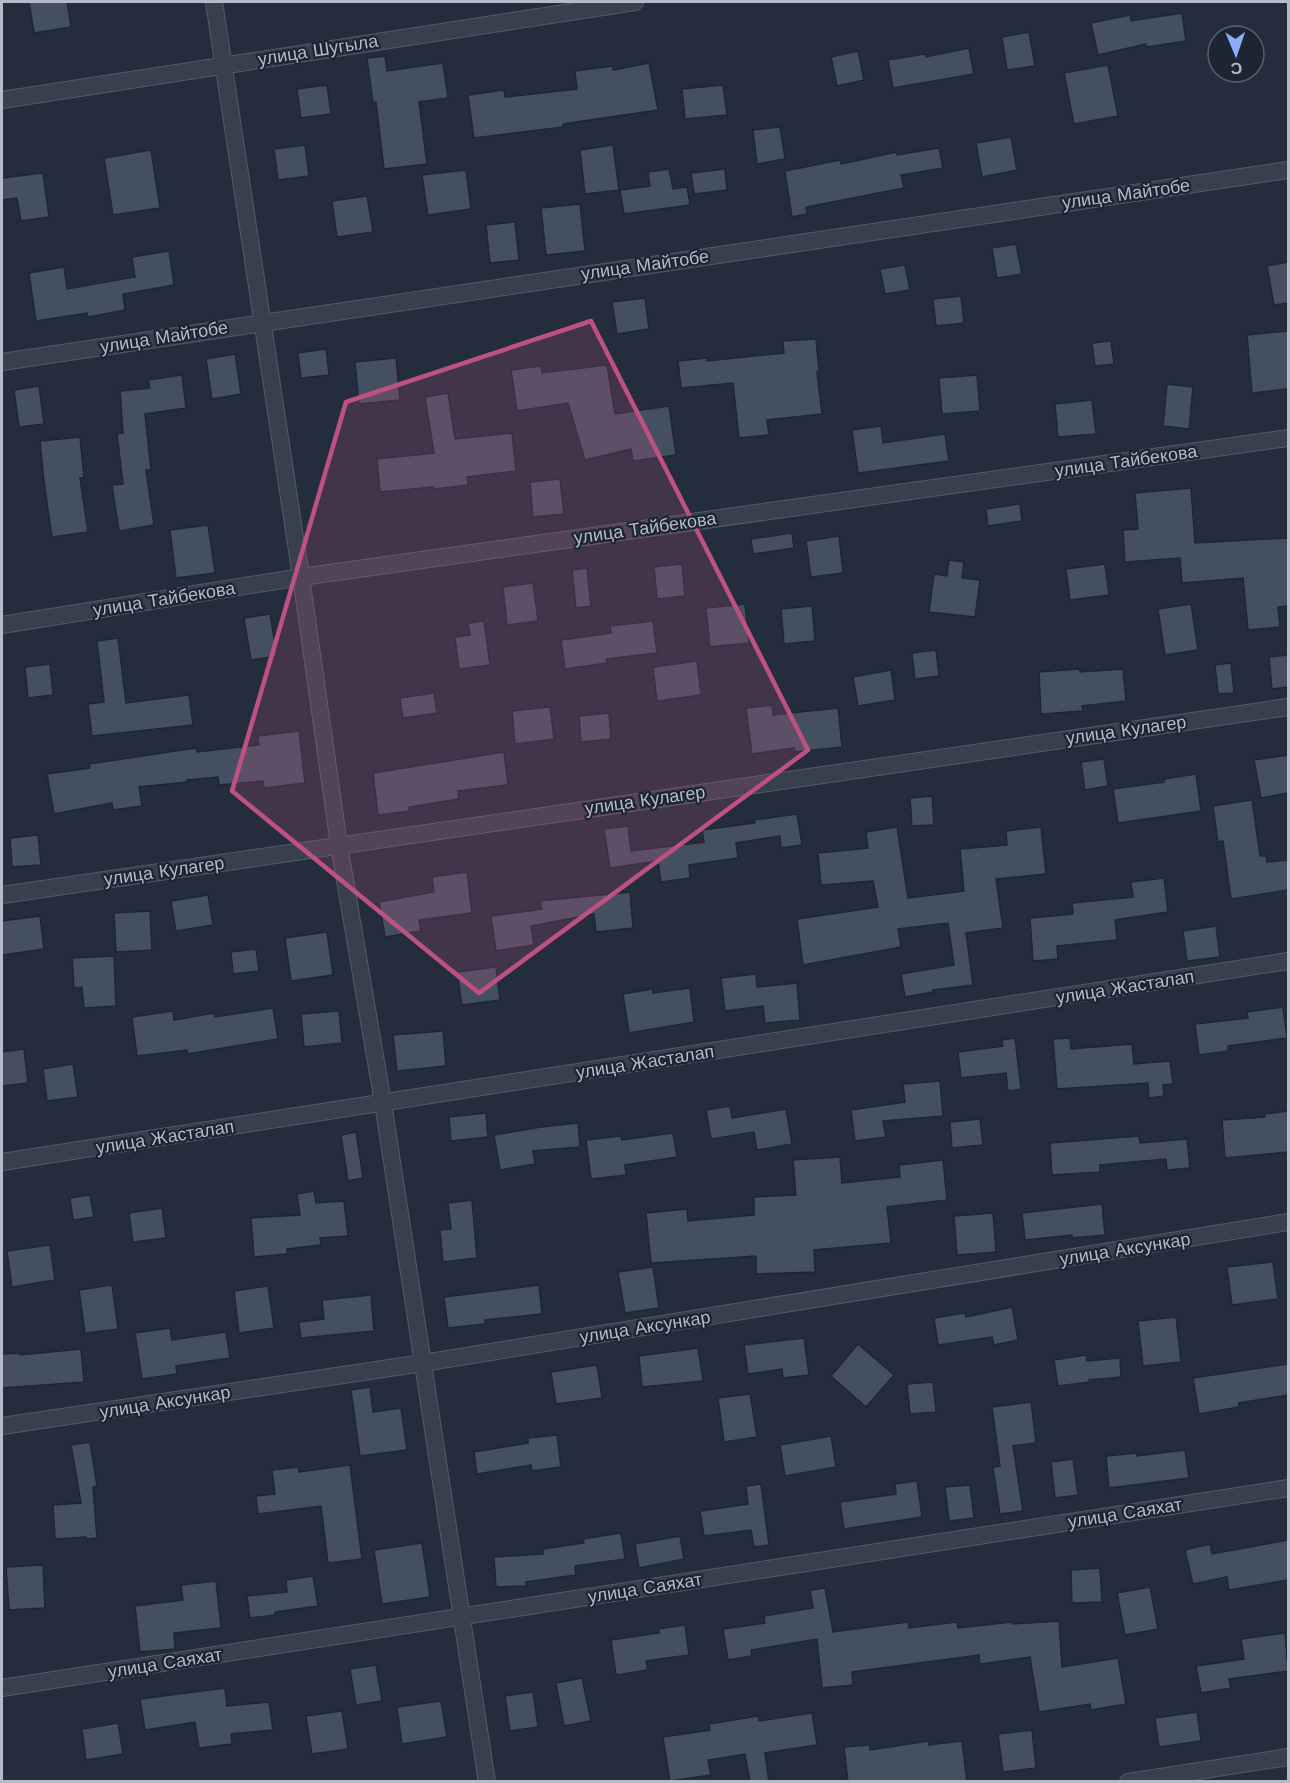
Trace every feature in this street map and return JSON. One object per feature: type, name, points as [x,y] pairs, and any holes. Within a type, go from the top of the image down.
[{"type":"street","points":[[214,2],[339,844],[383,1103],[487,1782]]},
{"type":"street","name":"улица Шугыла","points":[[2,100],[634,2]]},
{"type":"street","name":"улица Майтобе","points":[[2,362],[1288,170]]},
{"type":"street","name":"улица Тайбекова","points":[[2,624],[301,577],[1288,438]]},
{"type":"street","name":"улица Кулагер","points":[[2,895],[1288,707]]},
{"type":"street","name":"улица Жасталап","points":[[2,1162],[1288,961]]},
{"type":"street","name":"улица Аксункар","points":[[2,1426],[423,1363],[1288,1222]]},
{"type":"street","name":"улица Саяхат","points":[[2,1688],[1288,1488]]},
{"type":"street","points":[[1128,1782],[1288,1757]]},
{"type":"highlighted area","points":[[591,321],[808,750],[479,993],[232,791],[346,402]]},
{"type":"building","points":[[29,2],[67,2],[71,27],[34,33]]},
{"type":"building","points":[[1182,13],[1186,41],[1146,47],[1146,44],[1098,55],[1091,23],[1130,15],[1131,21]]},
{"type":"building","points":[[1029,32],[1035,66],[1007,70],[1002,37]]},
{"type":"building","points":[[969,48],[974,74],[893,88],[888,60],[925,54],[926,57]]},
{"type":"building","points":[[858,51],[864,80],[837,86],[831,57]]},
{"type":"building","points":[[385,56],[387,71],[443,63],[448,98],[419,102],[427,164],[384,169],[376,102],[373,103],[367,58]]},
{"type":"building","points":[[649,63],[658,110],[563,124],[563,127],[474,138],[468,95],[504,90],[505,97],[577,89],[575,71],[613,66],[613,70]]},
{"type":"building","points":[[1108,65],[1118,116],[1074,124],[1064,73]]},
{"type":"building","points":[[327,85],[331,114],[301,118],[297,89]]},
{"type":"building","points":[[723,85],[727,115],[685,119],[682,89]]},
{"type":"building","points":[[780,127],[785,159],[757,164],[753,130]]},
{"type":"building","points":[[1011,137],[1017,170],[982,177],[976,143]]},
{"type":"building","points":[[305,145],[309,176],[278,180],[274,149]]},
{"type":"building","points":[[613,145],[619,190],[585,194],[580,150]]},
{"type":"building","points":[[939,148],[943,168],[901,175],[904,188],[806,207],[807,214],[792,217],[785,171],[840,160],[841,164],[896,152],[897,155]]},
{"type":"building","points":[[151,150],[160,208],[113,215],[104,158]]},
{"type":"building","points":[[669,169],[673,189],[687,187],[690,205],[624,214],[620,190],[650,186],[648,172]]},
{"type":"building","points":[[725,169],[727,190],[694,194],[691,173]]},
{"type":"building","points":[[466,170],[471,209],[428,215],[422,175]]},
{"type":"building","points":[[43,173],[49,217],[21,221],[17,198],[2,200],[2,178]]},
{"type":"building","points":[[367,196],[373,232],[337,237],[332,201]]},
{"type":"building","points":[[580,204],[585,251],[546,255],[541,208]]},
{"type":"building","points":[[515,222],[519,260],[490,263],[486,225]]},
{"type":"building","points":[[1016,244],[1022,274],[997,278],[992,248]]},
{"type":"building","points":[[169,251],[174,285],[123,294],[125,310],[88,317],[87,313],[36,321],[29,273],[64,267],[67,289],[135,277],[132,257]]},
{"type":"building","points":[[1288,262],[1288,303],[1274,305],[1267,266]]},
{"type":"building","points":[[905,265],[910,290],[885,294],[880,269]]},
{"type":"building","points":[[961,296],[964,323],[936,326],[933,299]]},
{"type":"building","points":[[645,298],[649,329],[617,334],[612,302]]},
{"type":"building","points":[[1288,331],[1288,389],[1252,393],[1247,335]]},
{"type":"building","points":[[816,339],[822,414],[767,420],[769,435],[739,438],[733,383],[681,388],[678,361],[707,358],[707,361],[784,353],[783,341]]},
{"type":"building","points":[[1111,341],[1114,364],[1095,366],[1092,343]]},
{"type":"building","points":[[326,349],[329,375],[301,378],[298,353]]},
{"type":"building","points":[[235,354],[241,394],[212,399],[206,359]]},
{"type":"building","points":[[396,358],[400,400],[359,404],[355,362]]},
{"type":"building","points":[[607,365],[615,414],[669,406],[676,455],[633,461],[631,449],[585,460],[568,403],[517,411],[511,370],[541,366],[542,373]]},
{"type":"building","points":[[182,375],[186,408],[145,414],[151,470],[146,470],[154,525],[119,531],[112,485],[123,484],[117,434],[123,433],[120,391],[150,388],[148,380]]},
{"type":"building","points":[[977,375],[980,411],[942,414],[939,378]]},
{"type":"building","points":[[1167,384],[1193,387],[1189,429],[1163,426]]},
{"type":"building","points":[[39,386],[44,424],[19,427],[14,390]]},
{"type":"building","points":[[448,393],[455,439],[512,433],[516,471],[467,477],[468,485],[380,492],[377,459],[434,453],[425,397]]},
{"type":"building","points":[[1092,400],[1096,434],[1058,437],[1055,404]]},
{"type":"building","points":[[881,426],[883,443],[945,434],[949,461],[858,473],[852,430]]},
{"type":"building","points":[[80,437],[84,478],[80,478],[88,532],[52,537],[40,441]]},
{"type":"building","points":[[560,479],[564,514],[533,517],[530,482]]},
{"type":"building","points":[[1191,488],[1195,543],[1288,538],[1288,606],[1278,607],[1280,627],[1248,630],[1243,578],[1182,583],[1180,558],[1125,562],[1123,530],[1138,529],[1135,493]]},
{"type":"building","points":[[1020,504],[1022,521],[988,526],[986,509]]},
{"type":"building","points":[[208,525],[215,573],[176,578],[170,530]]},
{"type":"building","points":[[792,533],[794,548],[753,554],[751,539]]},
{"type":"building","points":[[839,536],[843,573],[811,577],[806,541]]},
{"type":"building","points":[[949,560],[964,562],[962,578],[980,580],[975,617],[929,612],[934,574],[947,576]]},
{"type":"building","points":[[682,564],[685,596],[657,599],[654,567]]},
{"type":"building","points":[[1105,564],[1109,595],[1070,600],[1066,569]]},
{"type":"building","points":[[587,568],[591,606],[576,608],[572,570]]},
{"type":"building","points":[[533,583],[538,621],[507,625],[503,587]]},
{"type":"building","points":[[745,604],[749,643],[710,647],[706,608]]},
{"type":"building","points":[[1191,604],[1198,650],[1165,655],[1158,609]]},
{"type":"building","points":[[812,606],[815,641],[784,644],[781,609]]},
{"type":"building","points":[[270,614],[277,656],[251,660],[244,618]]},
{"type":"building","points":[[484,621],[490,665],[459,669],[455,637],[470,635],[468,623]]},
{"type":"building","points":[[653,621],[657,653],[607,659],[607,663],[565,669],[561,640],[611,633],[610,626]]},
{"type":"building","points":[[118,638],[126,703],[189,695],[193,725],[92,736],[88,704],[104,702],[97,641]]},
{"type":"building","points":[[936,650],[939,676],[915,679],[912,653]]},
{"type":"building","points":[[1288,655],[1288,687],[1272,689],[1269,657]]},
{"type":"building","points":[[697,661],[701,695],[657,701],[653,667]]},
{"type":"building","points":[[1231,663],[1234,693],[1218,694],[1215,665]]},
{"type":"building","points":[[50,664],[53,695],[28,698],[25,667]]},
{"type":"building","points":[[1080,669],[1080,672],[1123,669],[1126,701],[1082,706],[1083,711],[1041,714],[1039,672]]},
{"type":"building","points":[[891,670],[895,700],[858,706],[853,677]]},
{"type":"building","points":[[434,693],[437,713],[403,718],[400,698]]},
{"type":"building","points":[[772,705],[773,715],[838,708],[842,747],[795,752],[794,748],[752,754],[746,708]]},
{"type":"building","points":[[550,707],[554,739],[515,744],[512,711]]},
{"type":"building","points":[[609,713],[611,739],[581,742],[579,716]]},
{"type":"building","points":[[299,731],[305,783],[264,788],[263,781],[219,785],[218,777],[187,780],[187,782],[139,787],[142,806],[113,810],[112,803],[54,814],[47,774],[90,768],[89,764],[196,748],[197,752],[259,745],[258,736]]},
{"type":"building","points":[[504,752],[508,785],[458,791],[459,799],[409,807],[410,811],[378,815],[373,773]]},
{"type":"building","points":[[1288,755],[1288,793],[1261,798],[1254,760]]},
{"type":"building","points":[[1104,759],[1108,786],[1085,790],[1081,762]]},
{"type":"building","points":[[1196,774],[1201,811],[1118,823],[1113,789],[1164,782],[1164,779]]},
{"type":"building","points":[[932,796],[934,825],[912,826],[910,798]]},
{"type":"building","points":[[1252,800],[1260,856],[1266,856],[1267,862],[1288,860],[1288,890],[1231,899],[1223,841],[1218,842],[1213,806]]},
{"type":"building","points":[[797,814],[802,845],[781,848],[780,836],[736,843],[738,858],[689,865],[690,878],[661,882],[658,861],[610,868],[604,829],[628,826],[631,851],[704,842],[702,830],[755,823],[754,820]]},
{"type":"building","points":[[897,827],[908,898],[964,891],[960,849],[1007,845],[1006,831],[1041,827],[1046,874],[996,879],[1003,928],[966,933],[973,985],[933,990],[933,992],[905,997],[901,974],[954,965],[948,923],[898,929],[901,947],[803,965],[797,919],[878,907],[873,881],[821,885],[818,853],[868,848],[866,832]]},
{"type":"building","points":[[38,835],[41,865],[12,867],[10,838]]},
{"type":"building","points":[[467,872],[472,913],[419,920],[421,931],[385,937],[379,902],[434,892],[432,877]]},
{"type":"building","points":[[1164,878],[1168,912],[1115,920],[1117,940],[1057,946],[1058,959],[1033,961],[1030,918],[1073,914],[1072,903],[1133,897],[1131,882]]},
{"type":"building","points":[[630,892],[633,928],[596,932],[594,914],[531,926],[534,945],[496,951],[491,916],[542,909],[540,901]]},
{"type":"building","points":[[208,895],[213,925],[176,931],[171,901]]},
{"type":"building","points":[[150,911],[152,950],[116,952],[114,913]]},
{"type":"building","points":[[40,916],[44,949],[2,955],[2,921]]},
{"type":"building","points":[[1216,926],[1220,957],[1187,961],[1183,931]]},
{"type":"building","points":[[327,932],[333,975],[291,981],[285,938]]},
{"type":"building","points":[[256,949],[259,971],[233,974],[231,952]]},
{"type":"building","points":[[114,956],[116,1006],[84,1008],[82,987],[74,988],[72,958]]},
{"type":"building","points":[[496,967],[500,1000],[462,1005],[457,972]]},
{"type":"building","points":[[756,974],[757,987],[797,983],[800,1020],[765,1023],[763,1006],[725,1011],[721,978]]},
{"type":"building","points":[[690,988],[694,1022],[629,1033],[623,994],[653,989],[653,993]]},
{"type":"building","points":[[1283,1007],[1287,1038],[1228,1046],[1228,1051],[1199,1055],[1195,1024],[1248,1018],[1247,1012]]},
{"type":"building","points":[[273,1008],[278,1039],[187,1054],[187,1050],[137,1056],[132,1017],[173,1011],[174,1020],[214,1013],[215,1017]]},
{"type":"building","points":[[339,1011],[342,1043],[304,1047],[301,1014]]},
{"type":"building","points":[[443,1031],[446,1066],[397,1071],[393,1035]]},
{"type":"building","points":[[1015,1038],[1021,1089],[1008,1091],[1006,1073],[961,1078],[958,1052],[1003,1046],[1002,1040]]},
{"type":"building","points":[[1070,1038],[1071,1049],[1132,1044],[1134,1064],[1170,1061],[1173,1084],[1163,1085],[1164,1096],[1149,1098],[1148,1083],[1057,1089],[1053,1039]]},
{"type":"building","points":[[24,1049],[28,1083],[2,1086],[2,1052]]},
{"type":"building","points":[[73,1064],[78,1097],[47,1101],[43,1069]]},
{"type":"building","points":[[940,1081],[943,1116],[883,1121],[886,1137],[855,1141],[851,1110],[905,1102],[903,1084]]},
{"type":"building","points":[[730,1106],[732,1118],[786,1109],[792,1144],[757,1150],[754,1132],[711,1139],[706,1110]]},
{"type":"building","points":[[1288,1111],[1288,1152],[1225,1158],[1222,1120],[1265,1117],[1265,1114]]},
{"type":"building","points":[[486,1113],[488,1137],[451,1141],[449,1117]]},
{"type":"building","points":[[980,1119],[983,1145],[952,1148],[950,1122]]},
{"type":"building","points":[[578,1123],[580,1147],[533,1151],[535,1164],[500,1170],[494,1135]]},
{"type":"building","points":[[356,1132],[363,1178],[348,1181],[341,1135]]},
{"type":"building","points":[[673,1133],[677,1157],[625,1165],[626,1175],[591,1179],[586,1140],[621,1136],[622,1140]]},
{"type":"building","points":[[1139,1136],[1140,1143],[1187,1139],[1190,1168],[1167,1170],[1166,1159],[1100,1165],[1100,1172],[1052,1175],[1050,1143]]},
{"type":"building","points":[[840,1157],[842,1183],[900,1177],[899,1165],[943,1160],[947,1200],[887,1207],[891,1243],[814,1250],[815,1272],[756,1274],[756,1256],[651,1263],[646,1213],[687,1209],[688,1221],[754,1215],[754,1197],[796,1195],[793,1160]]},
{"type":"building","points":[[314,1191],[316,1203],[344,1201],[348,1236],[320,1238],[321,1245],[287,1249],[287,1254],[254,1257],[251,1218],[300,1215],[297,1194]]},
{"type":"building","points":[[90,1195],[94,1217],[73,1220],[70,1198]]},
{"type":"building","points":[[472,1200],[477,1258],[443,1262],[440,1230],[451,1229],[448,1203]]},
{"type":"building","points":[[1102,1204],[1105,1235],[1072,1238],[1072,1235],[1025,1240],[1022,1213]]},
{"type":"building","points":[[162,1208],[166,1238],[133,1242],[129,1213]]},
{"type":"building","points":[[993,1213],[996,1252],[957,1255],[954,1216]]},
{"type":"building","points":[[50,1245],[55,1280],[12,1287],[7,1251]]},
{"type":"building","points":[[1273,1262],[1278,1299],[1232,1305],[1227,1267]]},
{"type":"building","points":[[653,1267],[659,1308],[625,1313],[618,1272]]},
{"type":"building","points":[[112,1285],[118,1329],[85,1333],[79,1290]]},
{"type":"building","points":[[539,1285],[542,1314],[485,1320],[485,1324],[448,1328],[444,1297]]},
{"type":"building","points":[[268,1286],[274,1328],[239,1333],[234,1291]]},
{"type":"building","points":[[371,1295],[374,1331],[301,1338],[299,1322],[324,1319],[322,1300]]},
{"type":"building","points":[[1012,1307],[1018,1340],[994,1345],[992,1337],[938,1345],[934,1318],[965,1313],[966,1317]]},
{"type":"building","points":[[1176,1317],[1181,1362],[1143,1366],[1138,1321]]},
{"type":"building","points":[[170,1328],[172,1340],[226,1332],[230,1358],[176,1366],[177,1374],[142,1379],[135,1333]]},
{"type":"building","points":[[804,1338],[809,1375],[783,1378],[782,1369],[748,1374],[744,1345]]},
{"type":"building","points":[[858,1344],[894,1375],[866,1407],[831,1376]]},
{"type":"building","points":[[698,1348],[703,1381],[642,1387],[639,1356]]},
{"type":"building","points":[[81,1349],[84,1382],[2,1388],[2,1354],[20,1353],[20,1355]]},
{"type":"building","points":[[1086,1355],[1087,1361],[1120,1358],[1121,1377],[1058,1386],[1054,1360]]},
{"type":"building","points":[[1288,1364],[1288,1395],[1239,1403],[1239,1407],[1199,1414],[1193,1378]]},
{"type":"building","points":[[597,1365],[602,1398],[556,1404],[551,1372]]},
{"type":"building","points":[[933,1382],[936,1412],[910,1414],[907,1384]]},
{"type":"building","points":[[370,1387],[373,1412],[401,1408],[407,1450],[360,1456],[351,1390]]},
{"type":"building","points":[[750,1394],[757,1437],[724,1442],[718,1398]]},
{"type":"building","points":[[1031,1402],[1036,1443],[1013,1446],[1023,1511],[1000,1514],[993,1467],[1000,1466],[992,1407]]},
{"type":"building","points":[[557,1435],[561,1467],[532,1471],[531,1465],[477,1474],[474,1452],[528,1443],[528,1438]]},
{"type":"building","points":[[831,1436],[836,1467],[785,1476],[780,1445]]},
{"type":"building","points":[[90,1442],[97,1486],[93,1487],[97,1538],[55,1539],[53,1505],[81,1503],[71,1445]]},
{"type":"building","points":[[1185,1450],[1189,1478],[1109,1488],[1106,1456],[1137,1453],[1137,1456]]},
{"type":"building","points":[[1073,1459],[1078,1495],[1055,1498],[1051,1462]]},
{"type":"building","points":[[350,1465],[362,1559],[328,1563],[321,1506],[258,1514],[256,1496],[275,1494],[272,1470],[298,1467],[299,1472]]},
{"type":"building","points":[[917,1481],[922,1517],[844,1529],[840,1502],[896,1494],[895,1484]]},
{"type":"building","points":[[761,1484],[769,1545],[754,1547],[751,1530],[704,1536],[700,1511],[748,1504],[746,1486]]},
{"type":"building","points":[[970,1485],[974,1518],[949,1521],[945,1487]]},
{"type":"building","points":[[621,1533],[625,1559],[575,1566],[576,1575],[526,1582],[526,1586],[496,1587],[494,1557],[543,1554],[543,1549],[584,1543],[583,1539]]},
{"type":"building","points":[[680,1536],[684,1559],[639,1568],[635,1544]]},
{"type":"building","points":[[1288,1540],[1288,1580],[1229,1590],[1227,1577],[1193,1584],[1185,1550],[1210,1544],[1212,1554]]},
{"type":"building","points":[[422,1543],[430,1597],[382,1604],[374,1550]]},
{"type":"building","points":[[43,1565],[45,1608],[9,1610],[6,1567]]},
{"type":"building","points":[[1100,1568],[1102,1602],[1072,1603],[1071,1570]]},
{"type":"building","points":[[313,1576],[318,1606],[250,1618],[247,1596],[287,1592],[286,1580]]},
{"type":"building","points":[[216,1581],[221,1628],[174,1633],[175,1649],[140,1652],[135,1606],[183,1600],[181,1585]]},
{"type":"building","points":[[1150,1587],[1158,1629],[1125,1635],[1117,1593]]},
{"type":"building","points":[[825,1588],[833,1632],[908,1622],[909,1628],[957,1622],[958,1628],[1012,1622],[1012,1624],[1059,1621],[1062,1667],[1118,1658],[1126,1704],[1091,1710],[1090,1704],[1039,1712],[1030,1657],[980,1664],[979,1655],[852,1672],[853,1685],[822,1688],[817,1639],[751,1650],[752,1656],[728,1660],[723,1629],[765,1623],[764,1616],[813,1608],[810,1590]]},
{"type":"building","points":[[685,1625],[689,1655],[646,1661],[648,1670],[616,1675],[611,1640],[659,1633],[658,1629]]},
{"type":"building","points":[[1285,1633],[1288,1671],[1229,1679],[1231,1688],[1201,1693],[1196,1666],[1244,1659],[1241,1639]]},
{"type":"building","points":[[376,1665],[382,1701],[356,1705],[350,1669]]},
{"type":"building","points":[[582,1678],[591,1721],[564,1726],[556,1683]]},
{"type":"building","points":[[225,1688],[227,1706],[269,1702],[273,1730],[231,1734],[232,1744],[199,1748],[195,1722],[145,1730],[140,1699]]},
{"type":"building","points":[[533,1692],[538,1727],[510,1731],[505,1696]]},
{"type":"building","points":[[441,1701],[447,1737],[402,1744],[397,1707]]},
{"type":"building","points":[[342,1711],[348,1749],[312,1754],[306,1716]]},
{"type":"building","points":[[1197,1712],[1201,1741],[1159,1747],[1155,1718]]},
{"type":"building","points":[[812,1713],[817,1745],[765,1753],[769,1782],[750,1782],[745,1754],[708,1760],[711,1775],[670,1781],[663,1737],[710,1730],[709,1724],[758,1716],[759,1721]]},
{"type":"building","points":[[118,1723],[123,1754],[86,1760],[82,1729]]},
{"type":"building","points":[[1032,1730],[1036,1768],[1003,1772],[998,1734]]},
{"type":"building","points":[[929,1741],[929,1745],[962,1741],[967,1782],[848,1782],[844,1747],[870,1745],[870,1750]]}]
